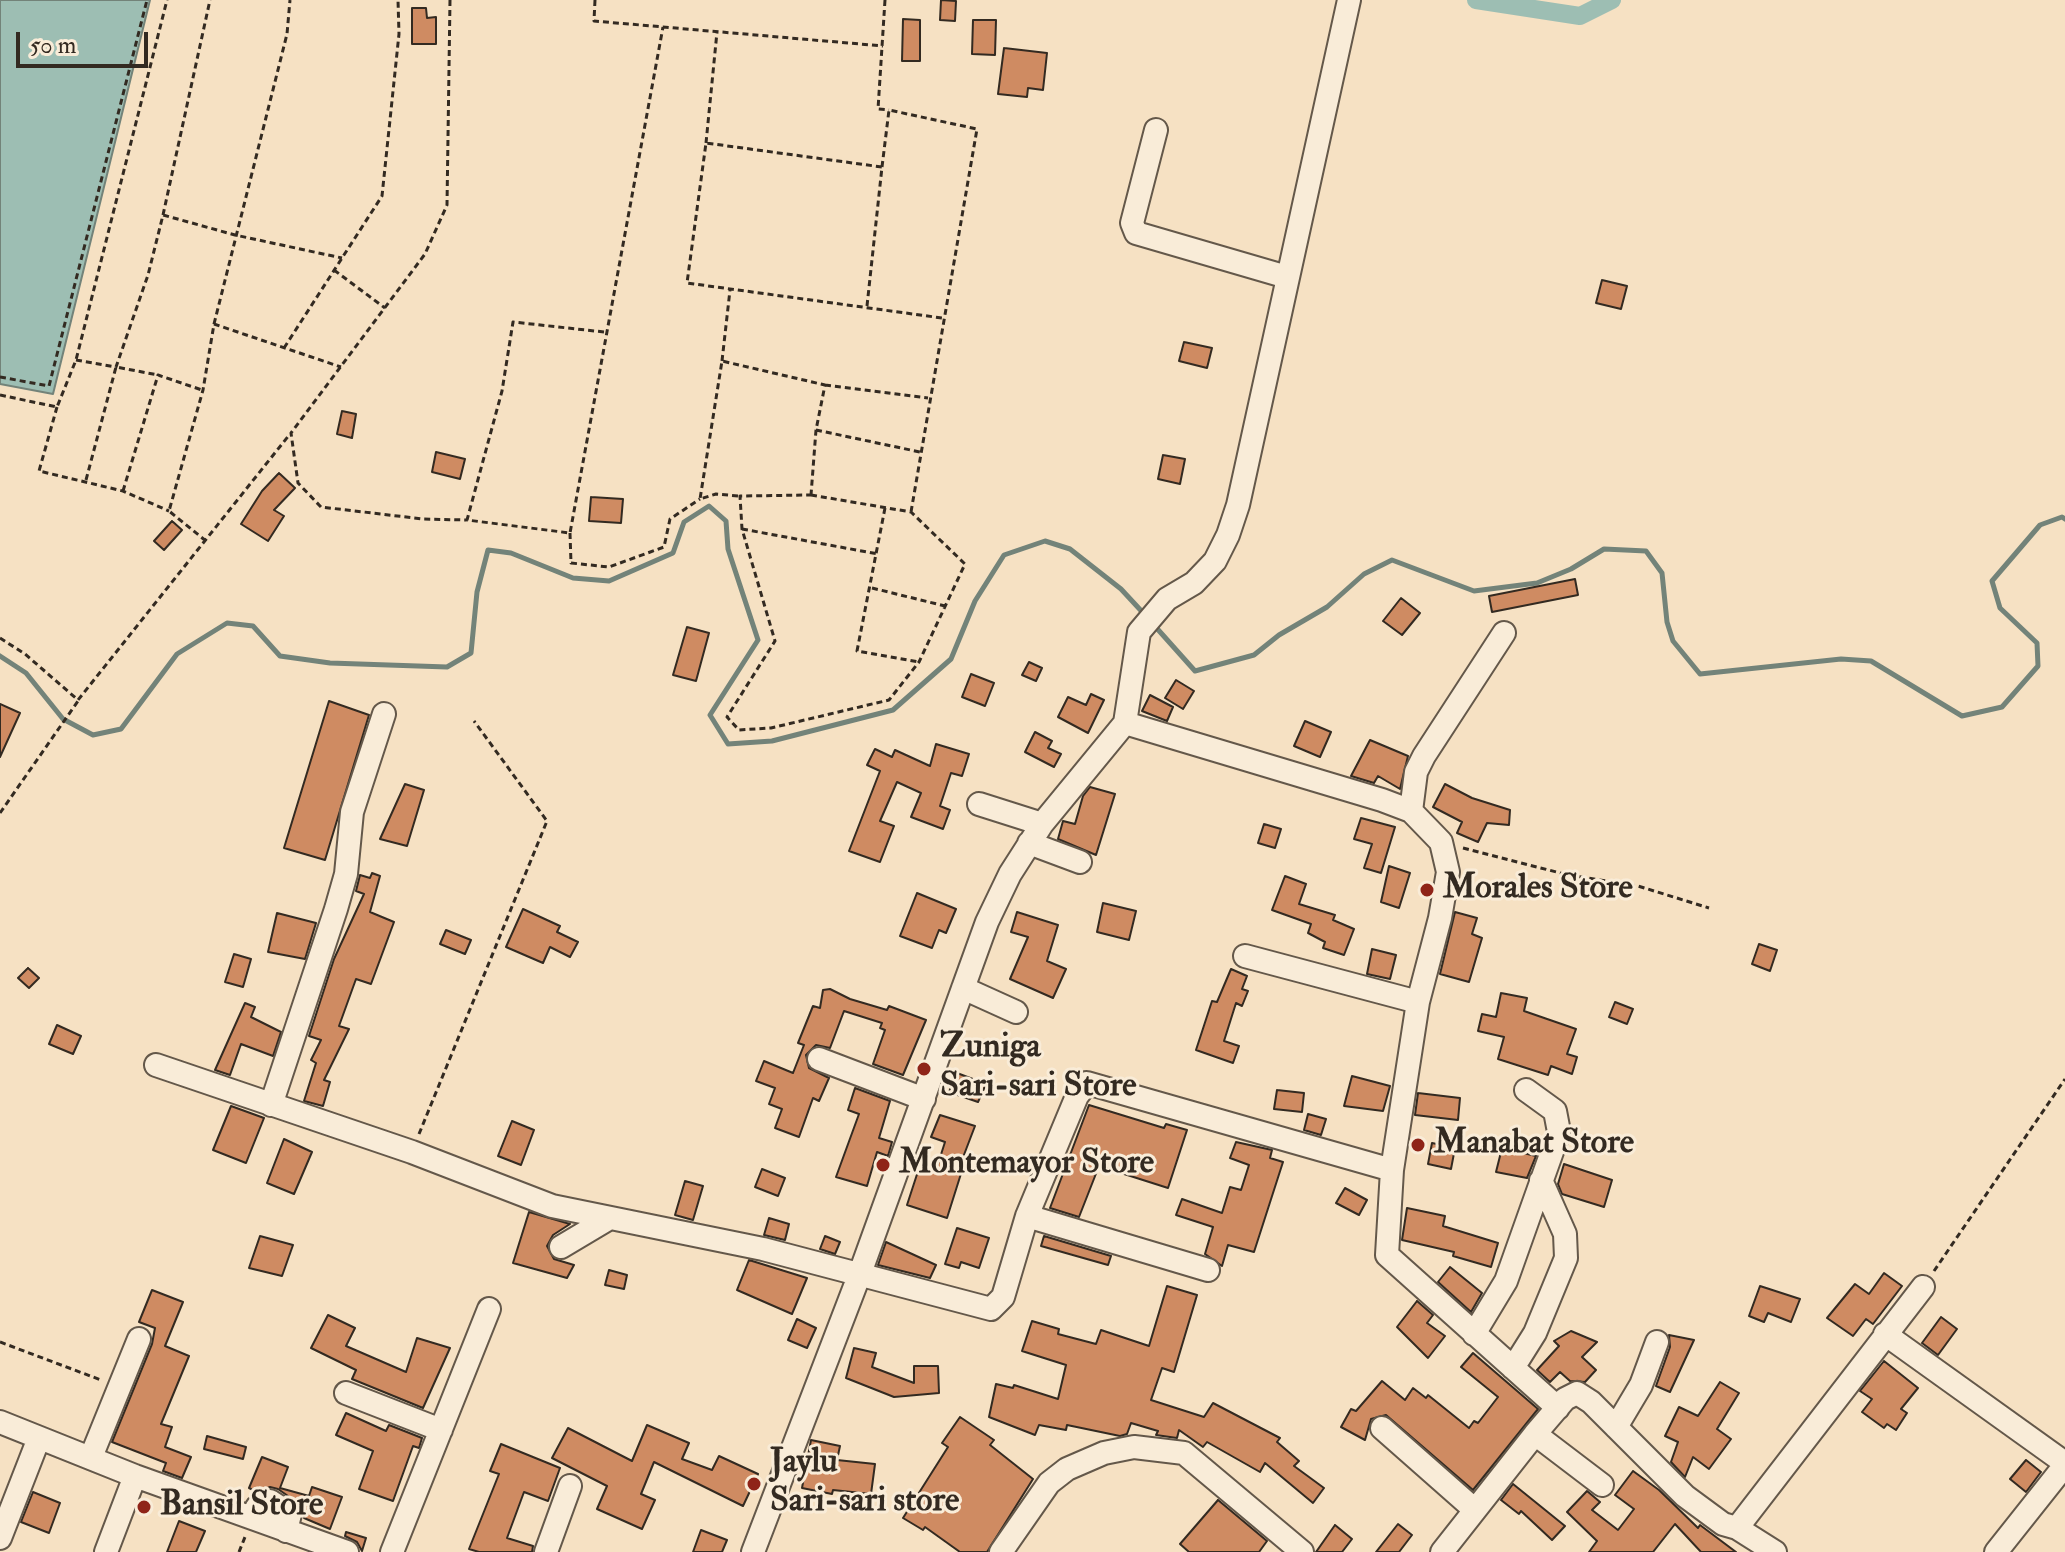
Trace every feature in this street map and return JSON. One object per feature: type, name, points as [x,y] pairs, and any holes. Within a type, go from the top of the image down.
[{"type":"street","points":[[753,1552],[859,1276],[987,922],[1036,833],[1125,723],[1139,632],[1167,599],[1194,583],[1215,561],[1228,535],[1238,505],[1349,0]]},
{"type":"street","points":[[1156,130],[1132,223],[1136,233],[1287,277]]},
{"type":"street","points":[[1411,811],[1416,772],[1424,756],[1504,633]]},
{"type":"street","points":[[271,1105],[336,909],[346,874],[352,812],[384,714]]},
{"type":"street","points":[[1125,723],[1411,811],[1441,842],[1448,872],[1440,918],[1418,1002],[1392,1170],[1387,1255],[1558,1408]]},
{"type":"street","points":[[979,804],[1036,833],[1080,862]]},
{"type":"street","points":[[1245,956],[1418,1002]]},
{"type":"street","points":[[963,988],[1016,1012]]},
{"type":"street","points":[[819,1059],[924,1099]]},
{"type":"street","points":[[156,1065],[412,1152],[552,1206],[763,1249],[991,1309],[1003,1297],[1027,1216],[1077,1096],[1087,1083],[1392,1170]]},
{"type":"street","points":[[1474,1334],[1506,1281],[1541,1180],[1554,1154],[1559,1120],[1555,1111],[1526,1090]]},
{"type":"street","points":[[1513,1368],[1535,1333],[1566,1258],[1565,1234],[1541,1180]]},
{"type":"street","points":[[1027,1216],[1208,1270]]},
{"type":"street","points":[[561,1247],[608,1219]]},
{"type":"street","points":[[1737,1528],[1923,1287]]},
{"type":"street","points":[[392,1552],[489,1309]]},
{"type":"street","points":[[1885,1334],[2065,1464],[1996,1552]]},
{"type":"street","points":[[91,1457],[139,1339]]},
{"type":"street","points":[[1616,1427],[1641,1385],[1657,1342]]},
{"type":"street","points":[[346,1393],[441,1430]]},
{"type":"street","points":[[1442,1552],[1535,1434],[1558,1408],[1577,1393],[1685,1496],[1723,1524],[1737,1528],[1775,1552]]},
{"type":"street","points":[[0,1422],[135,1476],[347,1552]]},
{"type":"street","points":[[1382,1428],[1413,1451],[1475,1510]]},
{"type":"street","points":[[1535,1434],[1602,1485]]},
{"type":"street","points":[[0,1538],[39,1438]]},
{"type":"street","points":[[1001,1552],[1049,1483],[1067,1469],[1104,1453],[1134,1447],[1184,1453],[1302,1552]]},
{"type":"street","points":[[106,1552],[135,1476]]},
{"type":"street","points":[[546,1552],[570,1486]]},
{"type":"path","points":[[0,377],[49,386],[147,0]]},
{"type":"path","points":[[167,0],[76,360],[57,407],[39,471],[123,491],[169,511],[206,541]]},
{"type":"path","points":[[86,480],[116,367],[148,275],[210,0]]},
{"type":"path","points":[[169,511],[203,390],[214,324],[235,235],[287,34],[290,0]]},
{"type":"path","points":[[284,348],[382,196],[399,34],[398,0]]},
{"type":"path","points":[[0,813],[78,700],[291,433],[425,254],[447,205],[450,0]]},
{"type":"path","points":[[595,0],[594,21],[883,46]]},
{"type":"path","points":[[885,0],[878,109],[977,129],[911,512]]},
{"type":"path","points":[[663,27],[604,332],[570,533],[571,563],[609,567],[664,547],[670,519],[700,499],[716,494],[811,495],[911,512],[965,564],[919,662],[889,700],[771,728],[739,730],[727,717],[775,641],[742,529],[740,496]]},
{"type":"path","points":[[717,32],[687,283],[942,318]]},
{"type":"path","points":[[867,306],[889,110]]},
{"type":"path","points":[[706,143],[882,167]]},
{"type":"path","points":[[163,215],[235,235],[342,258]]},
{"type":"path","points":[[334,270],[385,308]]},
{"type":"path","points":[[700,499],[730,288]]},
{"type":"path","points":[[467,520],[502,391],[513,322],[604,332]]},
{"type":"path","points":[[214,324],[341,367]]},
{"type":"path","points":[[76,360],[158,375],[203,390]]},
{"type":"path","points":[[722,361],[825,385],[929,398]]},
{"type":"path","points":[[123,491],[158,375]]},
{"type":"path","points":[[811,495],[816,430],[825,385]]},
{"type":"path","points":[[0,395],[57,407]]},
{"type":"path","points":[[816,430],[920,452]]},
{"type":"path","points":[[291,433],[298,483],[321,507],[570,533]]},
{"type":"path","points":[[885,508],[872,588],[857,651],[919,662]]},
{"type":"path","points":[[742,529],[878,554]]},
{"type":"path","points":[[872,588],[945,606]]},
{"type":"path","points":[[0,638],[25,654],[78,700]]},
{"type":"path","points":[[412,1152],[547,821],[474,721]]},
{"type":"path","points":[[1441,842],[1568,875],[1638,886],[1709,908]]},
{"type":"path","points":[[1923,1287],[2065,1079]]},
{"type":"path","points":[[0,1342],[119,1387]]},
{"type":"water","points":[[0,0],[150,0],[53,394],[0,384]]},
{"type":"building","points":[[941,0],[956,1],[955,21],[940,20]]},
{"type":"building","points":[[412,8],[426,8],[427,18],[436,17],[436,44],[412,44]]},
{"type":"building","points":[[903,19],[920,20],[920,61],[902,61]]},
{"type":"building","points":[[973,20],[996,20],[995,55],[972,54]]},
{"type":"building","points":[[1004,48],[1047,53],[1043,90],[1028,88],[1027,97],[998,94]]},
{"type":"building","points":[[1602,280],[1627,286],[1621,309],[1596,303]]},
{"type":"building","points":[[1184,342],[1212,348],[1207,368],[1179,361]]},
{"type":"building","points":[[342,411],[356,414],[352,438],[337,434]]},
{"type":"building","points":[[436,452],[465,459],[460,479],[432,472]]},
{"type":"building","points":[[1163,455],[1185,459],[1180,484],[1158,479]]},
{"type":"building","points":[[279,473],[295,488],[274,510],[284,516],[268,541],[241,524],[262,491]]},
{"type":"building","points":[[591,497],[623,499],[621,523],[589,521]]},
{"type":"building","points":[[172,521],[182,530],[164,550],[154,541]]},
{"type":"building","points":[[1575,579],[1578,595],[1492,612],[1489,596]]},
{"type":"building","points":[[1401,598],[1420,613],[1402,635],[1383,621]]},
{"type":"building","points":[[687,627],[709,633],[696,681],[673,675]]},
{"type":"building","points":[[1029,662],[1042,668],[1036,681],[1022,675]]},
{"type":"building","points":[[971,674],[994,683],[985,706],[962,697]]},
{"type":"building","points":[[1176,680],[1194,691],[1183,709],[1165,698]]},
{"type":"building","points":[[1091,694],[1104,700],[1088,733],[1058,717],[1068,697],[1086,705]]},
{"type":"building","points":[[1150,695],[1173,707],[1167,721],[1142,711]]},
{"type":"building","points":[[329,701],[369,715],[325,860],[284,848]]},
{"type":"building","points":[[0,704],[20,713],[0,757]]},
{"type":"building","points":[[1305,721],[1331,732],[1320,757],[1294,746]]},
{"type":"building","points":[[1035,732],[1052,741],[1048,748],[1061,754],[1054,767],[1025,752]]},
{"type":"building","points":[[1370,740],[1408,756],[1400,789],[1378,776],[1374,783],[1351,776]]},
{"type":"building","points":[[936,744],[969,754],[962,776],[951,773],[940,806],[950,810],[943,829],[911,817],[921,793],[897,782],[880,821],[894,826],[880,862],[849,851],[880,771],[867,765],[875,749],[892,757],[895,750],[930,766]]},
{"type":"building","points":[[405,784],[424,790],[407,846],[380,839]]},
{"type":"building","points":[[1445,784],[1472,798],[1510,810],[1509,825],[1487,823],[1478,842],[1457,833],[1462,822],[1433,807]]},
{"type":"building","points":[[1090,787],[1115,794],[1096,855],[1058,839],[1063,821],[1075,824],[1083,796]]},
{"type":"building","points":[[1361,818],[1395,827],[1381,873],[1364,868],[1372,844],[1354,839]]},
{"type":"building","points":[[1264,824],[1281,829],[1275,848],[1258,843]]},
{"type":"building","points":[[1389,866],[1410,873],[1399,908],[1381,902]]},
{"type":"building","points":[[372,873],[380,876],[370,912],[394,922],[371,984],[356,979],[339,1026],[349,1029],[324,1080],[330,1082],[323,1106],[304,1101],[316,1063],[311,1060],[321,1040],[309,1036],[334,959],[364,894],[356,891],[360,875],[370,878]]},
{"type":"building","points":[[1285,876],[1306,884],[1299,904],[1335,915],[1333,920],[1354,929],[1344,955],[1323,948],[1325,942],[1308,933],[1311,924],[1272,910]]},
{"type":"building","points":[[917,893],[956,909],[946,933],[939,930],[932,948],[900,936]]},
{"type":"building","points":[[1103,903],[1136,911],[1129,940],[1097,932]]},
{"type":"building","points":[[523,909],[560,926],[557,932],[578,942],[570,957],[550,947],[543,963],[506,947]]},
{"type":"building","points":[[1017,912],[1058,925],[1047,961],[1066,969],[1053,998],[1010,979],[1028,937],[1011,932]]},
{"type":"building","points":[[1455,912],[1477,918],[1472,934],[1482,938],[1469,982],[1440,974]]},
{"type":"building","points":[[277,913],[316,923],[305,959],[268,952]]},
{"type":"building","points":[[446,930],[471,940],[465,954],[440,944]]},
{"type":"building","points":[[1759,944],[1777,950],[1770,971],[1752,964]]},
{"type":"building","points":[[1372,949],[1396,955],[1390,979],[1367,974]]},
{"type":"building","points":[[234,954],[251,959],[243,987],[225,982]]},
{"type":"building","points":[[28,968],[39,978],[29,988],[18,978]]},
{"type":"building","points":[[1231,969],[1247,976],[1242,989],[1248,991],[1242,1006],[1236,1003],[1224,1041],[1239,1046],[1233,1063],[1196,1050],[1212,1001],[1217,1002]]},
{"type":"building","points":[[830,989],[850,999],[887,1010],[889,1006],[926,1020],[903,1075],[873,1064],[885,1030],[880,1028],[882,1023],[844,1011],[830,1048],[816,1045],[806,1055],[809,1068],[829,1078],[819,1101],[813,1098],[799,1137],[775,1128],[782,1109],[769,1104],[775,1088],[756,1081],[764,1061],[793,1073],[804,1045],[798,1043],[813,1006],[820,1008],[823,990]]},
{"type":"building","points":[[1501,993],[1527,998],[1524,1011],[1576,1029],[1567,1054],[1577,1057],[1572,1074],[1551,1066],[1548,1075],[1498,1059],[1504,1037],[1478,1031],[1482,1014],[1496,1017]]},
{"type":"building","points":[[1615,1002],[1633,1009],[1627,1024],[1609,1017]]},
{"type":"building","points":[[245,1003],[255,1007],[251,1017],[281,1032],[273,1056],[241,1044],[230,1075],[215,1070]]},
{"type":"building","points":[[57,1025],[81,1036],[73,1054],[49,1044]]},
{"type":"building","points":[[957,1073],[986,1084],[978,1102],[949,1092]]},
{"type":"building","points":[[1352,1076],[1390,1086],[1383,1111],[1344,1106]]},
{"type":"building","points":[[855,1088],[890,1101],[879,1138],[892,1142],[888,1156],[877,1152],[867,1186],[836,1177],[859,1114],[848,1110]]},
{"type":"building","points":[[1277,1090],[1304,1093],[1302,1112],[1274,1109]]},
{"type":"building","points":[[1418,1093],[1460,1098],[1458,1120],[1415,1115]]},
{"type":"building","points":[[1089,1105],[1164,1128],[1166,1124],[1187,1130],[1168,1188],[1099,1166],[1079,1217],[1050,1208]]},
{"type":"building","points":[[231,1106],[264,1118],[246,1163],[213,1150]]},
{"type":"building","points":[[1308,1114],[1326,1119],[1321,1135],[1304,1130]]},
{"type":"building","points":[[940,1115],[975,1126],[962,1160],[965,1161],[947,1218],[907,1205],[921,1162],[937,1167],[945,1142],[931,1137]]},
{"type":"building","points":[[512,1121],[534,1130],[521,1165],[498,1156]]},
{"type":"building","points":[[284,1139],[312,1152],[294,1194],[267,1183]]},
{"type":"building","points":[[1236,1142],[1272,1150],[1270,1158],[1283,1162],[1254,1252],[1228,1245],[1222,1266],[1205,1254],[1213,1227],[1176,1215],[1182,1199],[1222,1213],[1230,1187],[1241,1190],[1249,1165],[1230,1158]]},
{"type":"building","points":[[1432,1143],[1455,1148],[1451,1169],[1428,1164]]},
{"type":"building","points":[[1502,1148],[1536,1156],[1527,1178],[1496,1172]]},
{"type":"building","points":[[1564,1164],[1612,1180],[1604,1207],[1562,1194],[1558,1184]]},
{"type":"building","points":[[762,1169],[785,1178],[778,1196],[755,1187]]},
{"type":"building","points":[[685,1181],[703,1186],[693,1220],[675,1215]]},
{"type":"building","points":[[1345,1188],[1367,1200],[1359,1215],[1336,1203]]},
{"type":"building","points":[[1407,1208],[1445,1216],[1443,1226],[1498,1243],[1491,1267],[1453,1256],[1454,1252],[1402,1240]]},
{"type":"building","points":[[529,1212],[570,1224],[553,1235],[547,1246],[554,1259],[574,1265],[567,1278],[513,1263]]},
{"type":"building","points":[[769,1218],[789,1224],[785,1240],[764,1235]]},
{"type":"building","points":[[957,1228],[989,1238],[979,1268],[961,1262],[959,1268],[945,1264]]},
{"type":"building","points":[[260,1236],[293,1245],[282,1276],[249,1268]]},
{"type":"building","points":[[825,1236],[840,1242],[835,1254],[820,1249]]},
{"type":"building","points":[[1044,1236],[1111,1256],[1108,1265],[1041,1246]]},
{"type":"building","points":[[886,1242],[936,1265],[930,1278],[878,1265]]},
{"type":"building","points":[[749,1260],[807,1278],[792,1314],[737,1290]]},
{"type":"building","points":[[1450,1267],[1482,1293],[1471,1312],[1438,1282]]},
{"type":"building","points":[[609,1270],[627,1275],[624,1289],[605,1285]]},
{"type":"building","points":[[1884,1273],[1902,1286],[1873,1324],[1866,1319],[1853,1336],[1827,1318],[1855,1284],[1869,1294]]},
{"type":"building","points":[[1167,1286],[1197,1295],[1174,1372],[1162,1368],[1151,1400],[1204,1417],[1213,1403],[1280,1438],[1277,1442],[1299,1461],[1294,1466],[1324,1488],[1313,1503],[1265,1463],[1260,1472],[1207,1442],[1203,1447],[1179,1430],[1177,1438],[1156,1435],[1158,1431],[1131,1423],[1127,1434],[1120,1436],[1067,1425],[1066,1430],[1039,1425],[1035,1435],[989,1417],[996,1384],[1013,1388],[1014,1385],[1058,1399],[1066,1365],[1022,1351],[1032,1321],[1059,1329],[1058,1334],[1096,1344],[1101,1330],[1149,1346]]},
{"type":"building","points":[[1760,1286],[1800,1299],[1791,1322],[1768,1313],[1764,1322],[1749,1316]]},
{"type":"building","points":[[152,1290],[183,1302],[165,1346],[189,1356],[161,1424],[172,1427],[165,1447],[191,1457],[182,1478],[163,1471],[166,1463],[112,1442],[152,1344],[155,1328],[139,1322]]},
{"type":"building","points":[[1417,1301],[1433,1315],[1427,1323],[1445,1336],[1428,1358],[1397,1327]]},
{"type":"building","points":[[328,1315],[355,1328],[346,1346],[406,1372],[417,1338],[450,1348],[423,1408],[352,1379],[356,1370],[311,1348]]},
{"type":"building","points":[[1941,1317],[1957,1329],[1938,1355],[1922,1343]]},
{"type":"building","points":[[797,1319],[816,1328],[807,1348],[788,1340]]},
{"type":"building","points":[[1571,1331],[1597,1342],[1582,1357],[1596,1370],[1585,1382],[1570,1381],[1560,1372],[1550,1382],[1537,1370],[1559,1346],[1554,1341]]},
{"type":"building","points":[[1669,1335],[1694,1340],[1670,1392],[1656,1386],[1670,1347]]},
{"type":"building","points":[[854,1348],[876,1353],[872,1367],[914,1383],[914,1366],[938,1366],[939,1393],[894,1397],[846,1378]]},
{"type":"building","points":[[1473,1353],[1538,1409],[1473,1490],[1386,1415],[1371,1419],[1365,1440],[1341,1427],[1351,1409],[1356,1411],[1382,1381],[1405,1400],[1413,1388],[1426,1398],[1428,1395],[1469,1428],[1474,1421],[1478,1423],[1498,1397],[1461,1367]]},
{"type":"building","points":[[1884,1361],[1918,1388],[1901,1409],[1907,1413],[1896,1430],[1887,1424],[1884,1428],[1862,1412],[1872,1399],[1860,1391]]},
{"type":"building","points":[[1720,1382],[1739,1393],[1717,1429],[1731,1439],[1709,1469],[1693,1457],[1685,1477],[1671,1462],[1678,1442],[1665,1436],[1679,1407],[1698,1416]]},
{"type":"building","points":[[346,1413],[386,1431],[389,1425],[422,1438],[419,1448],[413,1446],[393,1501],[359,1489],[373,1451],[336,1435]]},
{"type":"building","points":[[960,1417],[994,1440],[990,1445],[1033,1479],[987,1552],[960,1552],[925,1527],[923,1530],[903,1518],[948,1447],[942,1443]]},
{"type":"building","points":[[647,1425],[689,1443],[682,1459],[712,1470],[719,1456],[758,1474],[743,1506],[654,1462],[641,1494],[655,1500],[642,1529],[597,1509],[607,1486],[552,1458],[568,1428],[632,1461]]},
{"type":"building","points":[[207,1436],[246,1447],[243,1459],[204,1449]]},
{"type":"building","points":[[811,1440],[840,1446],[837,1460],[875,1464],[871,1494],[833,1490],[832,1494],[802,1488]]},
{"type":"building","points":[[501,1444],[560,1468],[548,1501],[524,1492],[507,1538],[533,1546],[532,1552],[479,1552],[469,1549],[499,1474],[490,1471]]},
{"type":"building","points":[[262,1457],[288,1467],[280,1488],[309,1496],[312,1487],[342,1497],[330,1529],[304,1518],[298,1503],[278,1489],[270,1487],[257,1492],[249,1488]]},
{"type":"building","points":[[2026,1460],[2041,1472],[2026,1492],[2010,1479]]},
{"type":"building","points":[[1633,1471],[1659,1490],[1698,1528],[1700,1525],[1736,1552],[1701,1552],[1675,1524],[1653,1552],[1589,1552],[1597,1541],[1567,1512],[1587,1491],[1600,1502],[1592,1510],[1618,1530],[1634,1509],[1615,1495]]},
{"type":"building","points":[[1513,1484],[1565,1526],[1552,1540],[1521,1511],[1519,1514],[1501,1500]]},
{"type":"building","points":[[33,1492],[60,1503],[49,1533],[21,1522]]},
{"type":"building","points":[[1218,1500],[1267,1541],[1259,1552],[1189,1552],[1180,1544]]},
{"type":"building","points":[[179,1521],[205,1531],[196,1552],[167,1552]]},
{"type":"building","points":[[1398,1524],[1412,1535],[1399,1552],[1376,1552]]},
{"type":"building","points":[[1335,1525],[1352,1539],[1342,1552],[1316,1552]]},
{"type":"building","points":[[701,1530],[727,1540],[722,1552],[693,1552]]},
{"type":"building","points":[[346,1532],[366,1538],[362,1551],[357,1542],[345,1536]]},
{"type":"waterway","points":[[1476,0],[1580,16],[1612,0]]},
{"type":"waterway","points":[[0,656],[26,673],[63,719],[93,735],[121,729],[177,654],[227,623],[253,626],[280,656],[330,663],[447,667],[471,653],[477,592],[488,550],[511,553],[573,578],[609,581],[673,553],[684,522],[709,506],[726,521],[728,549],[758,640],[710,715],[728,744],[772,741],[893,710],[951,659],[975,601],[1004,555],[1045,541],[1070,549],[1121,589],[1146,616]]},
{"type":"waterway","points":[[1153,624],[1195,671],[1254,655],[1279,635],[1327,607],[1364,574],[1392,560],[1474,591],[1537,583],[1571,569],[1604,549],[1646,551],[1662,573],[1667,622],[1673,641],[1700,674],[1841,659],[1871,661],[1962,716],[2002,707],[2038,666],[2037,643],[2000,608],[1992,581],[2040,525],[2062,517],[2065,519]]},
{"type":"place","name":"Morales Store","points":[[1427,890]]},
{"type":"place","name":"Zuniga Sari-sari Store","points":[[924,1069]]},
{"type":"place","name":"Manabat Store","points":[[1418,1145]]},
{"type":"place","name":"Montemayor Store","points":[[883,1165]]},
{"type":"place","name":"Jaylu Sari-sari store","points":[[754,1484]]},
{"type":"place","name":"Bansil Store","points":[[144,1507]]}]
